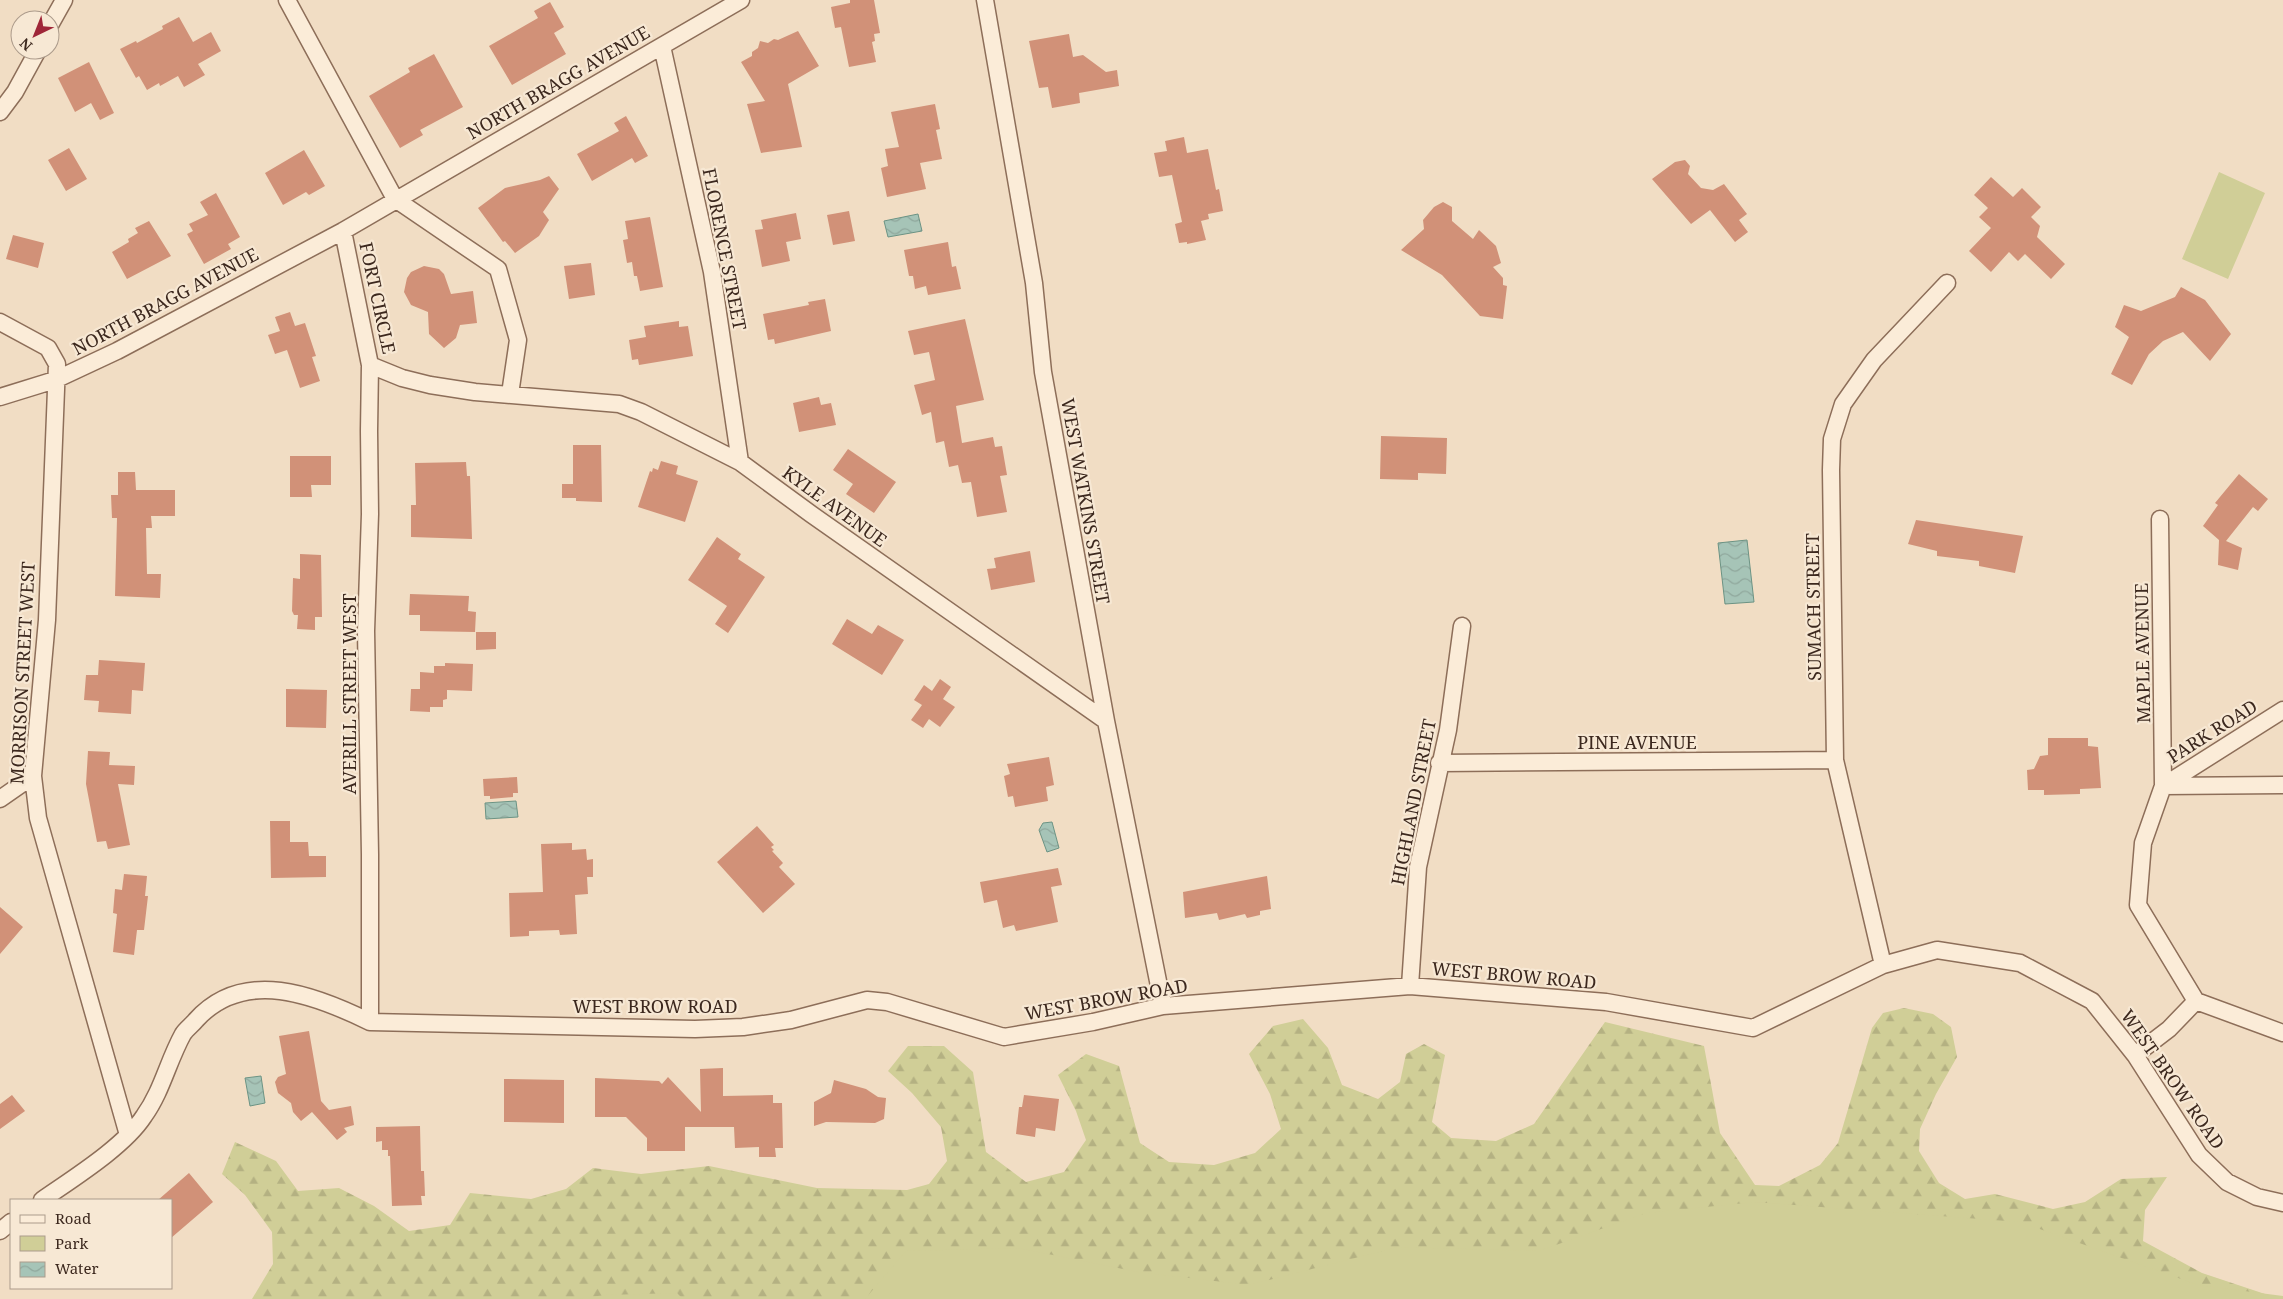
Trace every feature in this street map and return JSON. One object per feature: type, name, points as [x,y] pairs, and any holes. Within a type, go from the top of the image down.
[{"type":"street","points":[[287,0],[395,199],[498,268],[518,340],[510,394]]},
{"type":"street","name":"NORTH BRAGG AVENUE","points":[[395,199],[741,0]]},
{"type":"street","name":"WEST WATKINS STREET","points":[[985,0],[1034,283],[1043,372],[1106,721],[1164,1006]]},
{"type":"street","name":"FLORENCE STREET","points":[[662,46],[712,272],[740,462]]},
{"type":"street","points":[[0,112],[16,92],[33,60]]},
{"type":"street","name":"FORT CIRCLE","points":[[395,199],[343,231],[370,365],[402,378],[430,386],[510,394]]},
{"type":"street","name":"NORTH BRAGG AVENUE","points":[[0,397],[55,380],[117,350],[343,231]]},
{"type":"street","name":"SUMACH STREET","points":[[1883,966],[1835,760],[1832,439],[1843,404],[1874,360],[1947,283]]},
{"type":"street","name":"MORRISON STREET WEST","points":[[0,322],[48,348],[57,364],[48,620],[33,776],[38,818],[128,1135]]},
{"type":"street","name":"AVERILL STREET WEST","points":[[370,365],[370,514],[366,631],[370,854],[370,1022]]},
{"type":"street","name":"KYLE AVENUE","points":[[510,394],[619,404],[641,412],[740,462],[826,525],[1106,721]]},
{"type":"street","name":"MAPLE AVENUE","points":[[2160,519],[2163,786],[2143,843],[2138,905],[2196,1001]]},
{"type":"street","name":"HIGHLAND STREET","points":[[1410,986],[1418,867],[1448,730],[1462,626]]},
{"type":"street","name":"PARK ROAD","points":[[2163,786],[2283,710]]},
{"type":"street","name":"PINE AVENUE","points":[[1440,763],[1835,760]]},
{"type":"street","points":[[0,799],[33,776]]},
{"type":"street","points":[[2163,786],[2283,784]]},
{"type":"street","name":"WEST BROW ROAD","points":[[43,1199],[128,1135],[144,1118],[159,1091],[184,1033],[207,1008],[236,993],[267,990],[302,995],[334,1004],[370,1022],[695,1029],[743,1027],[791,1020],[867,1000],[887,1002],[1004,1037],[1093,1022],[1164,1006],[1410,986],[1606,1002],[1753,1028],[1883,966],[1937,950],[2020,963],[2092,1001],[2135,1055],[2199,1155],[2227,1182],[2257,1197],[2283,1203]]},
{"type":"street","points":[[2135,1055],[2169,1030],[2196,1001],[2283,1033]]},
{"type":"green space","points":[[2219,172],[2265,193],[2228,279],[2182,259]]},
{"type":"green space","points":[[1904,1008],[1933,1014],[1951,1027],[1957,1057],[1936,1094],[1920,1129],[1919,1151],[1939,1183],[1965,1199],[1995,1194],[2053,1209],[2085,1202],[2121,1179],[2167,1177],[2145,1210],[2143,1241],[2202,1273],[2280,1299],[252,1299],[273,1264],[272,1232],[245,1195],[222,1174],[235,1142],[276,1161],[298,1191],[339,1188],[374,1206],[409,1231],[450,1225],[470,1193],[531,1199],[566,1189],[593,1168],[641,1174],[709,1166],[817,1188],[907,1190],[929,1184],[947,1161],[941,1127],[912,1093],[888,1071],[908,1046],[944,1046],[973,1072],[986,1152],[1026,1182],[1064,1172],[1086,1140],[1076,1111],[1058,1075],[1086,1054],[1119,1066],[1140,1143],[1169,1162],[1214,1165],[1255,1153],[1281,1129],[1270,1094],[1249,1054],[1273,1026],[1303,1019],[1328,1048],[1342,1085],[1378,1099],[1400,1082],[1406,1054],[1424,1044],[1445,1055],[1432,1122],[1451,1138],[1496,1141],[1534,1124],[1605,1022],[1704,1046],[1720,1133],[1755,1185],[1779,1186],[1820,1165],[1838,1143],[1872,1028],[1883,1013]]},
{"type":"green space","points":[[1755,1202],[2020,1222],[2198,1285],[2283,1296],[2283,1299],[865,1299],[906,1251],[1018,1248],[1138,1272],[1249,1285],[1398,1247],[1539,1251],[1646,1213]]},
{"type":"green space","points":[[677,1293],[683,1299],[576,1299],[605,1295]]},
{"type":"water","points":[[918,214],[922,231],[888,237],[884,221]]},
{"type":"water","points":[[1747,540],[1754,602],[1725,604],[1718,543]]},
{"type":"water","points":[[516,801],[518,817],[486,819],[485,803]]},
{"type":"water","points":[[1052,822],[1059,848],[1047,852],[1039,830],[1043,823]]},
{"type":"water","points":[[261,1076],[265,1103],[250,1106],[245,1078]]},
{"type":"building","points":[[850,0],[874,0],[880,33],[874,34],[875,41],[872,42],[876,62],[849,67],[841,27],[835,28],[831,7],[850,3]]},
{"type":"building","points":[[550,2],[564,27],[554,33],[566,54],[512,85],[489,46],[538,18],[534,11]]},
{"type":"building","points":[[179,17],[193,42],[211,32],[221,51],[198,64],[205,75],[184,87],[178,76],[160,86],[159,83],[147,90],[139,76],[136,78],[120,49],[136,41],[137,43],[163,29],[162,26]]},
{"type":"building","points":[[798,31],[819,66],[788,84],[802,147],[761,153],[747,104],[765,101],[741,62],[752,56],[752,52],[758,48],[760,41],[768,43]]},
{"type":"building","points":[[1069,34],[1073,57],[1083,55],[1106,72],[1117,70],[1119,86],[1079,93],[1080,103],[1052,108],[1048,87],[1039,88],[1029,41]]},
{"type":"building","points":[[434,54],[463,107],[420,130],[423,135],[400,148],[369,96],[410,72],[408,68]]},
{"type":"building","points":[[89,62],[114,113],[100,120],[91,103],[75,112],[58,78]]},
{"type":"building","points":[[935,104],[940,129],[936,130],[942,159],[920,163],[926,189],[887,197],[881,168],[888,166],[885,149],[899,147],[891,112]]},
{"type":"building","points":[[626,116],[648,156],[635,163],[632,158],[592,181],[577,154],[619,131],[614,123]]},
{"type":"building","points":[[1184,137],[1187,153],[1208,149],[1216,190],[1219,189],[1223,211],[1208,214],[1209,219],[1201,221],[1206,240],[1187,244],[1187,242],[1179,243],[1175,224],[1182,222],[1172,175],[1159,177],[1154,153],[1167,151],[1165,141]]},
{"type":"building","points":[[69,148],[87,179],[66,191],[48,160]]},
{"type":"building","points":[[304,150],[325,186],[309,195],[306,192],[283,205],[265,173]]},
{"type":"building","points":[[1685,160],[1690,166],[1688,174],[1701,188],[1713,190],[1724,184],[1747,214],[1739,220],[1748,232],[1735,242],[1710,210],[1691,224],[1652,179],[1675,162]]},
{"type":"building","points":[[549,176],[559,189],[543,212],[549,220],[539,236],[515,253],[505,241],[503,242],[478,208],[505,188]]},
{"type":"building","points":[[1991,177],[2013,197],[2022,188],[2041,207],[2031,217],[2040,226],[2037,237],[2065,264],[2051,279],[2025,254],[2018,261],[2009,252],[1991,272],[1969,251],[1991,228],[1979,217],[1988,208],[1974,195]]},
{"type":"building","points":[[216,193],[240,237],[228,244],[231,249],[204,264],[187,234],[193,231],[189,224],[208,215],[200,202]]},
{"type":"building","points":[[1443,202],[1452,207],[1452,221],[1473,239],[1479,230],[1496,246],[1501,263],[1493,267],[1503,278],[1503,285],[1507,286],[1503,319],[1480,316],[1442,275],[1401,250],[1424,229],[1423,220],[1434,207]]},
{"type":"building","points":[[849,211],[855,241],[833,245],[827,215]]},
{"type":"building","points":[[796,213],[801,239],[786,242],[790,261],[762,267],[755,230],[763,229],[761,220]]},
{"type":"building","points":[[650,217],[663,287],[640,291],[637,276],[634,276],[632,262],[627,263],[623,240],[628,239],[625,221]]},
{"type":"building","points":[[149,221],[171,256],[127,279],[112,252],[129,242],[128,239],[138,233],[135,228]]},
{"type":"building","points":[[13,235],[44,243],[38,268],[6,259]]},
{"type":"building","points":[[948,242],[952,267],[956,266],[961,289],[928,295],[926,286],[915,289],[913,276],[909,276],[904,250]]},
{"type":"building","points":[[591,263],[595,295],[569,299],[564,266]]},
{"type":"building","points":[[424,266],[439,269],[444,274],[451,294],[473,291],[477,323],[460,325],[456,338],[444,348],[429,334],[428,312],[411,305],[404,292],[407,278],[411,272]]},
{"type":"building","points":[[2181,287],[2205,300],[2231,334],[2210,361],[2183,332],[2163,341],[2149,354],[2132,385],[2111,374],[2129,337],[2115,327],[2124,305],[2141,311],[2175,297]]},
{"type":"building","points":[[825,299],[831,331],[775,344],[774,339],[768,340],[763,314],[809,305],[808,302]]},
{"type":"building","points":[[290,312],[295,326],[305,323],[316,356],[312,357],[320,381],[300,388],[287,350],[275,354],[268,335],[280,331],[275,317]]},
{"type":"building","points":[[965,319],[984,400],[956,406],[962,443],[993,437],[995,447],[1002,446],[1007,475],[1000,476],[1007,512],[977,517],[971,482],[962,483],[958,465],[949,467],[944,441],[936,443],[931,412],[922,415],[914,385],[935,380],[929,352],[914,355],[908,331]]},
{"type":"building","points":[[679,321],[679,327],[688,326],[693,356],[639,365],[638,359],[632,360],[629,340],[646,337],[644,326]]},
{"type":"building","points":[[819,397],[821,405],[831,403],[836,425],[799,432],[793,403]]},
{"type":"building","points":[[1381,436],[1447,438],[1446,474],[1418,473],[1418,480],[1380,479]]},
{"type":"building","points":[[573,445],[601,445],[602,502],[576,501],[576,498],[562,498],[562,484],[573,484]]},
{"type":"building","points":[[848,449],[896,482],[874,513],[846,494],[853,484],[833,470]]},
{"type":"building","points":[[290,456],[331,456],[331,485],[311,485],[312,497],[290,497]]},
{"type":"building","points":[[661,461],[678,466],[676,474],[698,481],[685,522],[638,507],[650,471],[652,472],[653,468],[658,470]]},
{"type":"building","points":[[466,462],[467,476],[470,476],[472,539],[411,537],[411,505],[416,505],[415,463]]},
{"type":"building","points":[[118,472],[135,472],[136,490],[175,490],[175,516],[151,516],[152,528],[146,528],[147,574],[161,574],[160,598],[115,596],[117,518],[112,518],[111,495],[118,495]]},
{"type":"building","points":[[2239,474],[2268,499],[2258,511],[2253,507],[2226,541],[2242,548],[2238,570],[2218,565],[2219,540],[2203,526],[2218,505],[2215,503]]},
{"type":"building","points":[[1916,520],[2023,536],[2015,573],[1979,566],[1979,561],[1937,556],[1937,551],[1908,544]]},
{"type":"building","points":[[717,537],[741,554],[738,559],[765,577],[728,633],[715,624],[727,606],[688,580]]},
{"type":"building","points":[[1030,551],[1035,582],[991,590],[987,569],[996,568],[994,558]]},
{"type":"building","points":[[300,554],[321,555],[322,617],[315,617],[315,630],[297,629],[298,615],[294,615],[292,611],[293,578],[300,579]]},
{"type":"building","points":[[410,594],[469,596],[468,611],[476,612],[475,632],[420,631],[420,615],[409,615]]},
{"type":"building","points":[[847,619],[872,634],[878,625],[904,640],[882,675],[832,644]]},
{"type":"building","points":[[476,632],[496,632],[496,649],[476,650]]},
{"type":"building","points":[[99,660],[145,663],[143,691],[132,690],[131,714],[98,712],[99,701],[84,700],[86,675],[98,675]]},
{"type":"building","points":[[445,663],[473,664],[472,691],[447,690],[447,699],[443,700],[443,707],[430,707],[430,712],[410,711],[411,689],[420,689],[420,672],[434,673],[434,666],[445,666]]},
{"type":"building","points":[[940,679],[951,687],[943,699],[955,707],[940,727],[929,719],[923,728],[911,720],[922,705],[914,700],[924,685],[932,691]]},
{"type":"building","points":[[286,689],[327,690],[326,728],[286,727]]},
{"type":"building","points":[[2048,738],[2088,738],[2088,746],[2098,747],[2101,788],[2080,789],[2080,794],[2044,795],[2044,790],[2028,790],[2027,770],[2034,769],[2040,756],[2048,755]]},
{"type":"building","points":[[88,751],[110,752],[109,765],[135,766],[134,785],[118,784],[130,845],[108,849],[106,841],[97,842],[86,784]]},
{"type":"building","points":[[1049,757],[1054,785],[1046,787],[1048,801],[1015,807],[1013,796],[1008,797],[1004,776],[1010,774],[1007,764]]},
{"type":"building","points":[[517,777],[518,793],[513,793],[513,797],[490,799],[490,796],[484,796],[483,779]]},
{"type":"building","points":[[270,821],[290,821],[290,842],[308,842],[309,856],[326,856],[326,877],[271,878]]},
{"type":"building","points":[[757,826],[774,845],[771,847],[774,850],[772,851],[783,863],[779,867],[795,884],[763,913],[717,862]]},
{"type":"building","points":[[572,843],[572,850],[586,849],[587,860],[593,859],[593,877],[587,877],[588,894],[575,895],[577,934],[560,935],[559,930],[529,931],[529,936],[510,937],[509,893],[543,892],[541,844]]},
{"type":"building","points":[[1058,868],[1062,885],[1051,887],[1058,922],[1016,931],[1014,925],[1003,928],[997,900],[984,903],[980,882]]},
{"type":"building","points":[[124,874],[147,876],[145,896],[148,896],[144,930],[137,930],[134,955],[113,952],[117,914],[113,913],[115,889],[122,890]]},
{"type":"building","points":[[1267,876],[1271,909],[1260,911],[1260,915],[1247,918],[1245,914],[1219,920],[1217,913],[1185,918],[1183,892]]},
{"type":"building","points":[[0,907],[23,927],[0,954]]},
{"type":"building","points":[[309,1031],[321,1101],[329,1110],[351,1106],[354,1125],[344,1128],[347,1132],[337,1140],[312,1112],[301,1121],[293,1112],[291,1103],[278,1093],[275,1082],[278,1077],[286,1074],[279,1036]]},
{"type":"building","points":[[723,1068],[723,1096],[773,1095],[773,1103],[782,1103],[783,1148],[775,1148],[776,1157],[759,1157],[759,1147],[735,1148],[734,1127],[685,1127],[685,1151],[647,1151],[647,1138],[626,1117],[595,1117],[595,1078],[659,1081],[662,1084],[668,1077],[701,1112],[700,1069]]},
{"type":"building","points":[[504,1079],[564,1080],[564,1123],[504,1122]]},
{"type":"building","points":[[834,1080],[866,1089],[878,1097],[886,1098],[884,1119],[875,1123],[826,1122],[814,1126],[814,1102],[831,1093]]},
{"type":"building","points":[[12,1095],[25,1111],[0,1129],[0,1104]]},
{"type":"building","points":[[1024,1095],[1059,1099],[1055,1131],[1036,1128],[1035,1137],[1016,1134],[1019,1107],[1022,1107]]},
{"type":"building","points":[[420,1126],[421,1171],[424,1171],[425,1196],[421,1196],[422,1205],[392,1206],[390,1156],[388,1156],[388,1150],[382,1150],[382,1141],[376,1142],[376,1127]]},
{"type":"building","points":[[189,1173],[213,1202],[172,1237],[172,1199],[159,1199]]}]
